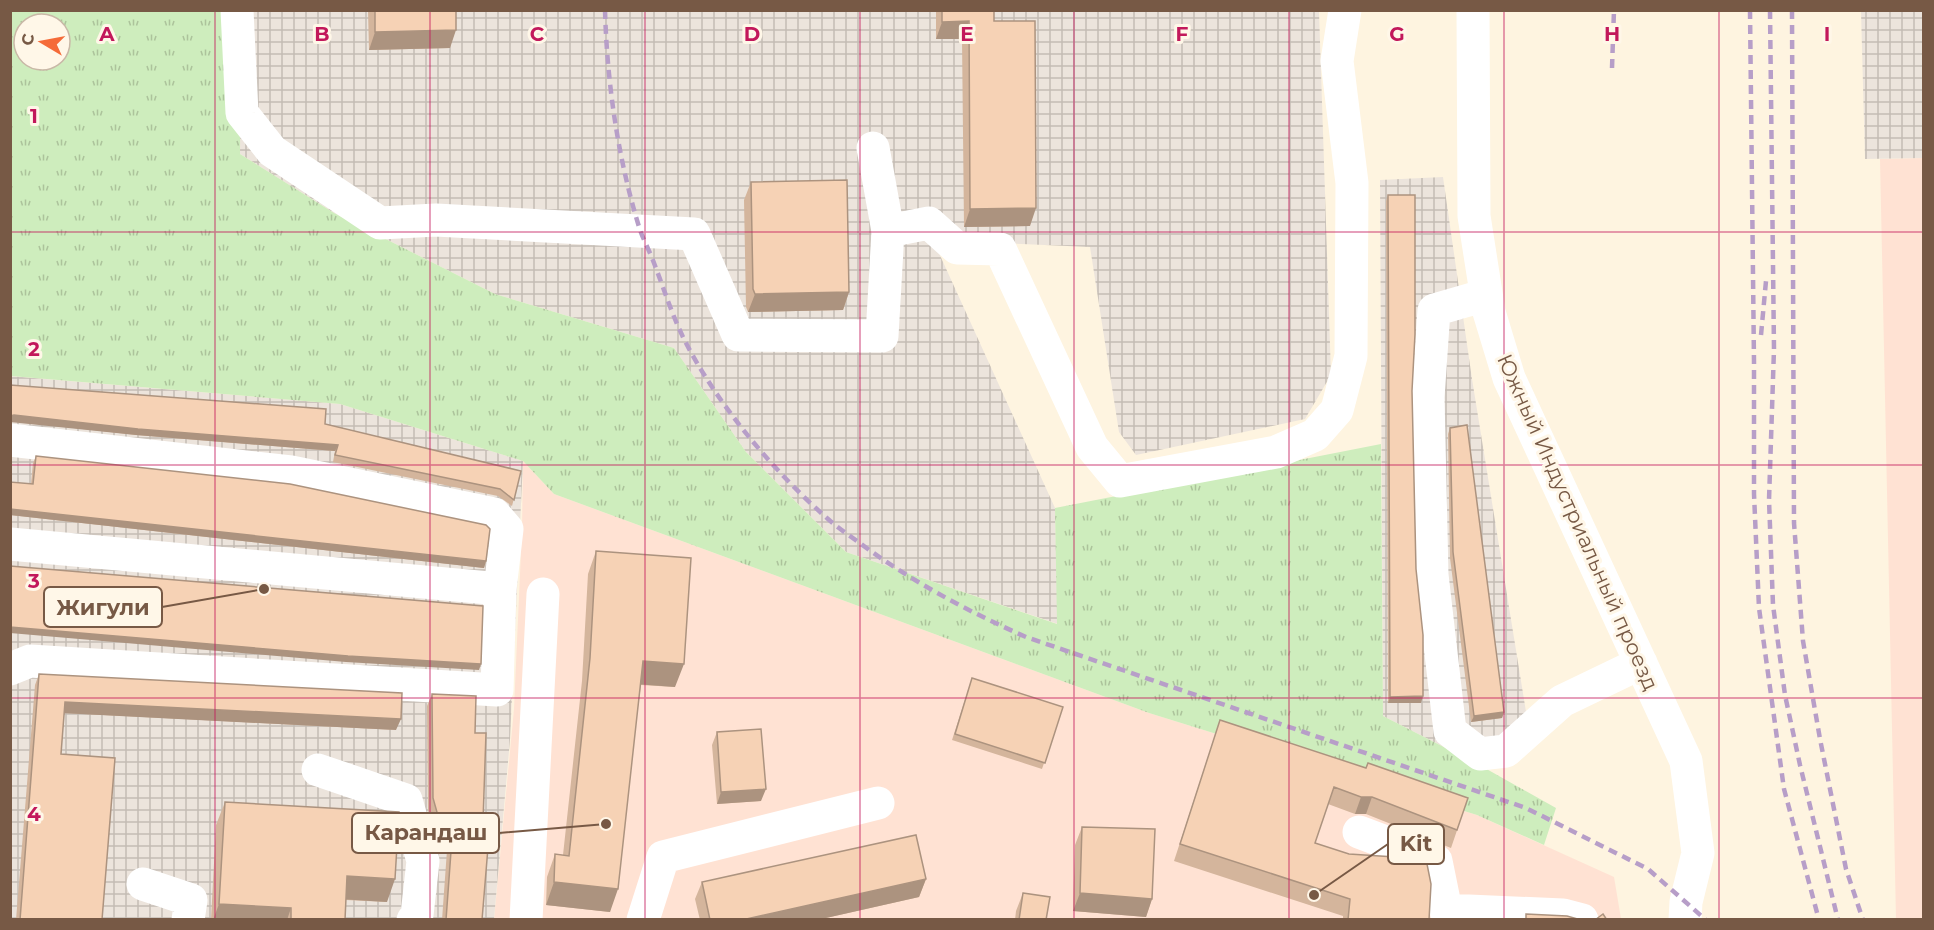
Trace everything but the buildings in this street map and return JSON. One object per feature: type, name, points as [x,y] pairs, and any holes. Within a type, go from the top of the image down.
[{"type":"lane","points":[[237,10],[242,113],[272,151],[380,223],[436,220],[694,234],[738,335],[882,336],[888,231],[873,148]]},
{"type":"lane","points":[[888,231],[929,223],[957,248],[1000,249],[1092,447],[1120,481],[1276,453],[1316,435],[1337,410],[1351,356],[1352,183],[1337,61],[1345,10]]},
{"type":"lane","name":"Южный Индустриальный проезд","points":[[1473,10],[1474,216],[1489,312],[1509,378],[1686,761],[1698,853],[1686,902],[1685,920]]},
{"type":"lane","points":[[1486,295],[1434,310],[1428,397],[1432,575],[1450,731],[1480,754],[1506,752],[1562,701],[1641,663]]},
{"type":"lane","points":[[10,440],[291,472],[494,514],[507,529],[500,589],[498,690],[30,661],[10,669]]},
{"type":"lane","points":[[10,544],[500,589]]},
{"type":"lane","points":[[526,920],[543,594]]},
{"type":"lane","points":[[318,770],[406,800],[423,861],[417,915],[413,920]]},
{"type":"lane","points":[[643,920],[663,857],[878,803]]},
{"type":"lane","points":[[1359,832],[1436,861],[1447,915],[1563,915],[1582,920]]},
{"type":"lane","points":[[143,884],[191,900],[188,920]]},
{"type":"shaded area","points":[[241,11],[1319,11],[1331,375],[1305,419],[1136,455],[1119,432],[1090,247],[933,240],[1055,508],[1058,624],[846,552],[746,452],[674,348],[495,294],[334,213],[240,154]]},
{"type":"shaded area","points":[[1861,11],[1923,11],[1923,158],[1865,159]]},
{"type":"shaded area","points":[[1923,158],[1923,919],[1896,919],[1880,159]]},
{"type":"shaded area","points":[[1443,177],[1472,379],[1527,718],[1483,767],[1383,716],[1380,180]]},
{"type":"shaded area","points":[[10,376],[340,404],[523,461],[510,740],[494,919],[11,919]]},
{"type":"shaded area","points":[[523,461],[554,494],[1149,713],[1477,815],[1614,877],[1621,919],[494,920],[514,709]]},
{"type":"green space","points":[[10,11],[241,11],[240,154],[334,213],[495,294],[674,348],[746,452],[846,552],[1057,624],[1055,508],[1381,444],[1383,716],[1483,767],[1556,808],[1544,845],[1477,815],[1149,713],[554,494],[523,461],[340,404],[11,376]]},
{"type":"railway","points":[[605,10],[611,93],[632,203],[640,230],[680,330],[697,363],[729,412],[787,480],[831,522],[918,582],[982,617],[1026,637],[1526,808],[1648,869],[1706,920]]},
{"type":"railway","points":[[1612,68],[1614,10]]},
{"type":"railway","points":[[1750,10],[1754,494],[1759,608],[1784,789],[1819,920]]},
{"type":"railway","points":[[1770,10],[1774,349],[1769,500],[1773,605],[1785,695],[1838,920]]},
{"type":"railway","points":[[1792,10],[1794,523],[1803,641],[1846,869],[1863,920]]},
{"type":"railway","points":[[1761,335],[1766,281]]},
{"type":"place","name":"Жигули","points":[[264,589]]},
{"type":"place","name":"Карандаш","points":[[606,824]]},
{"type":"place","name":"Kit","points":[[1314,895]]}]
